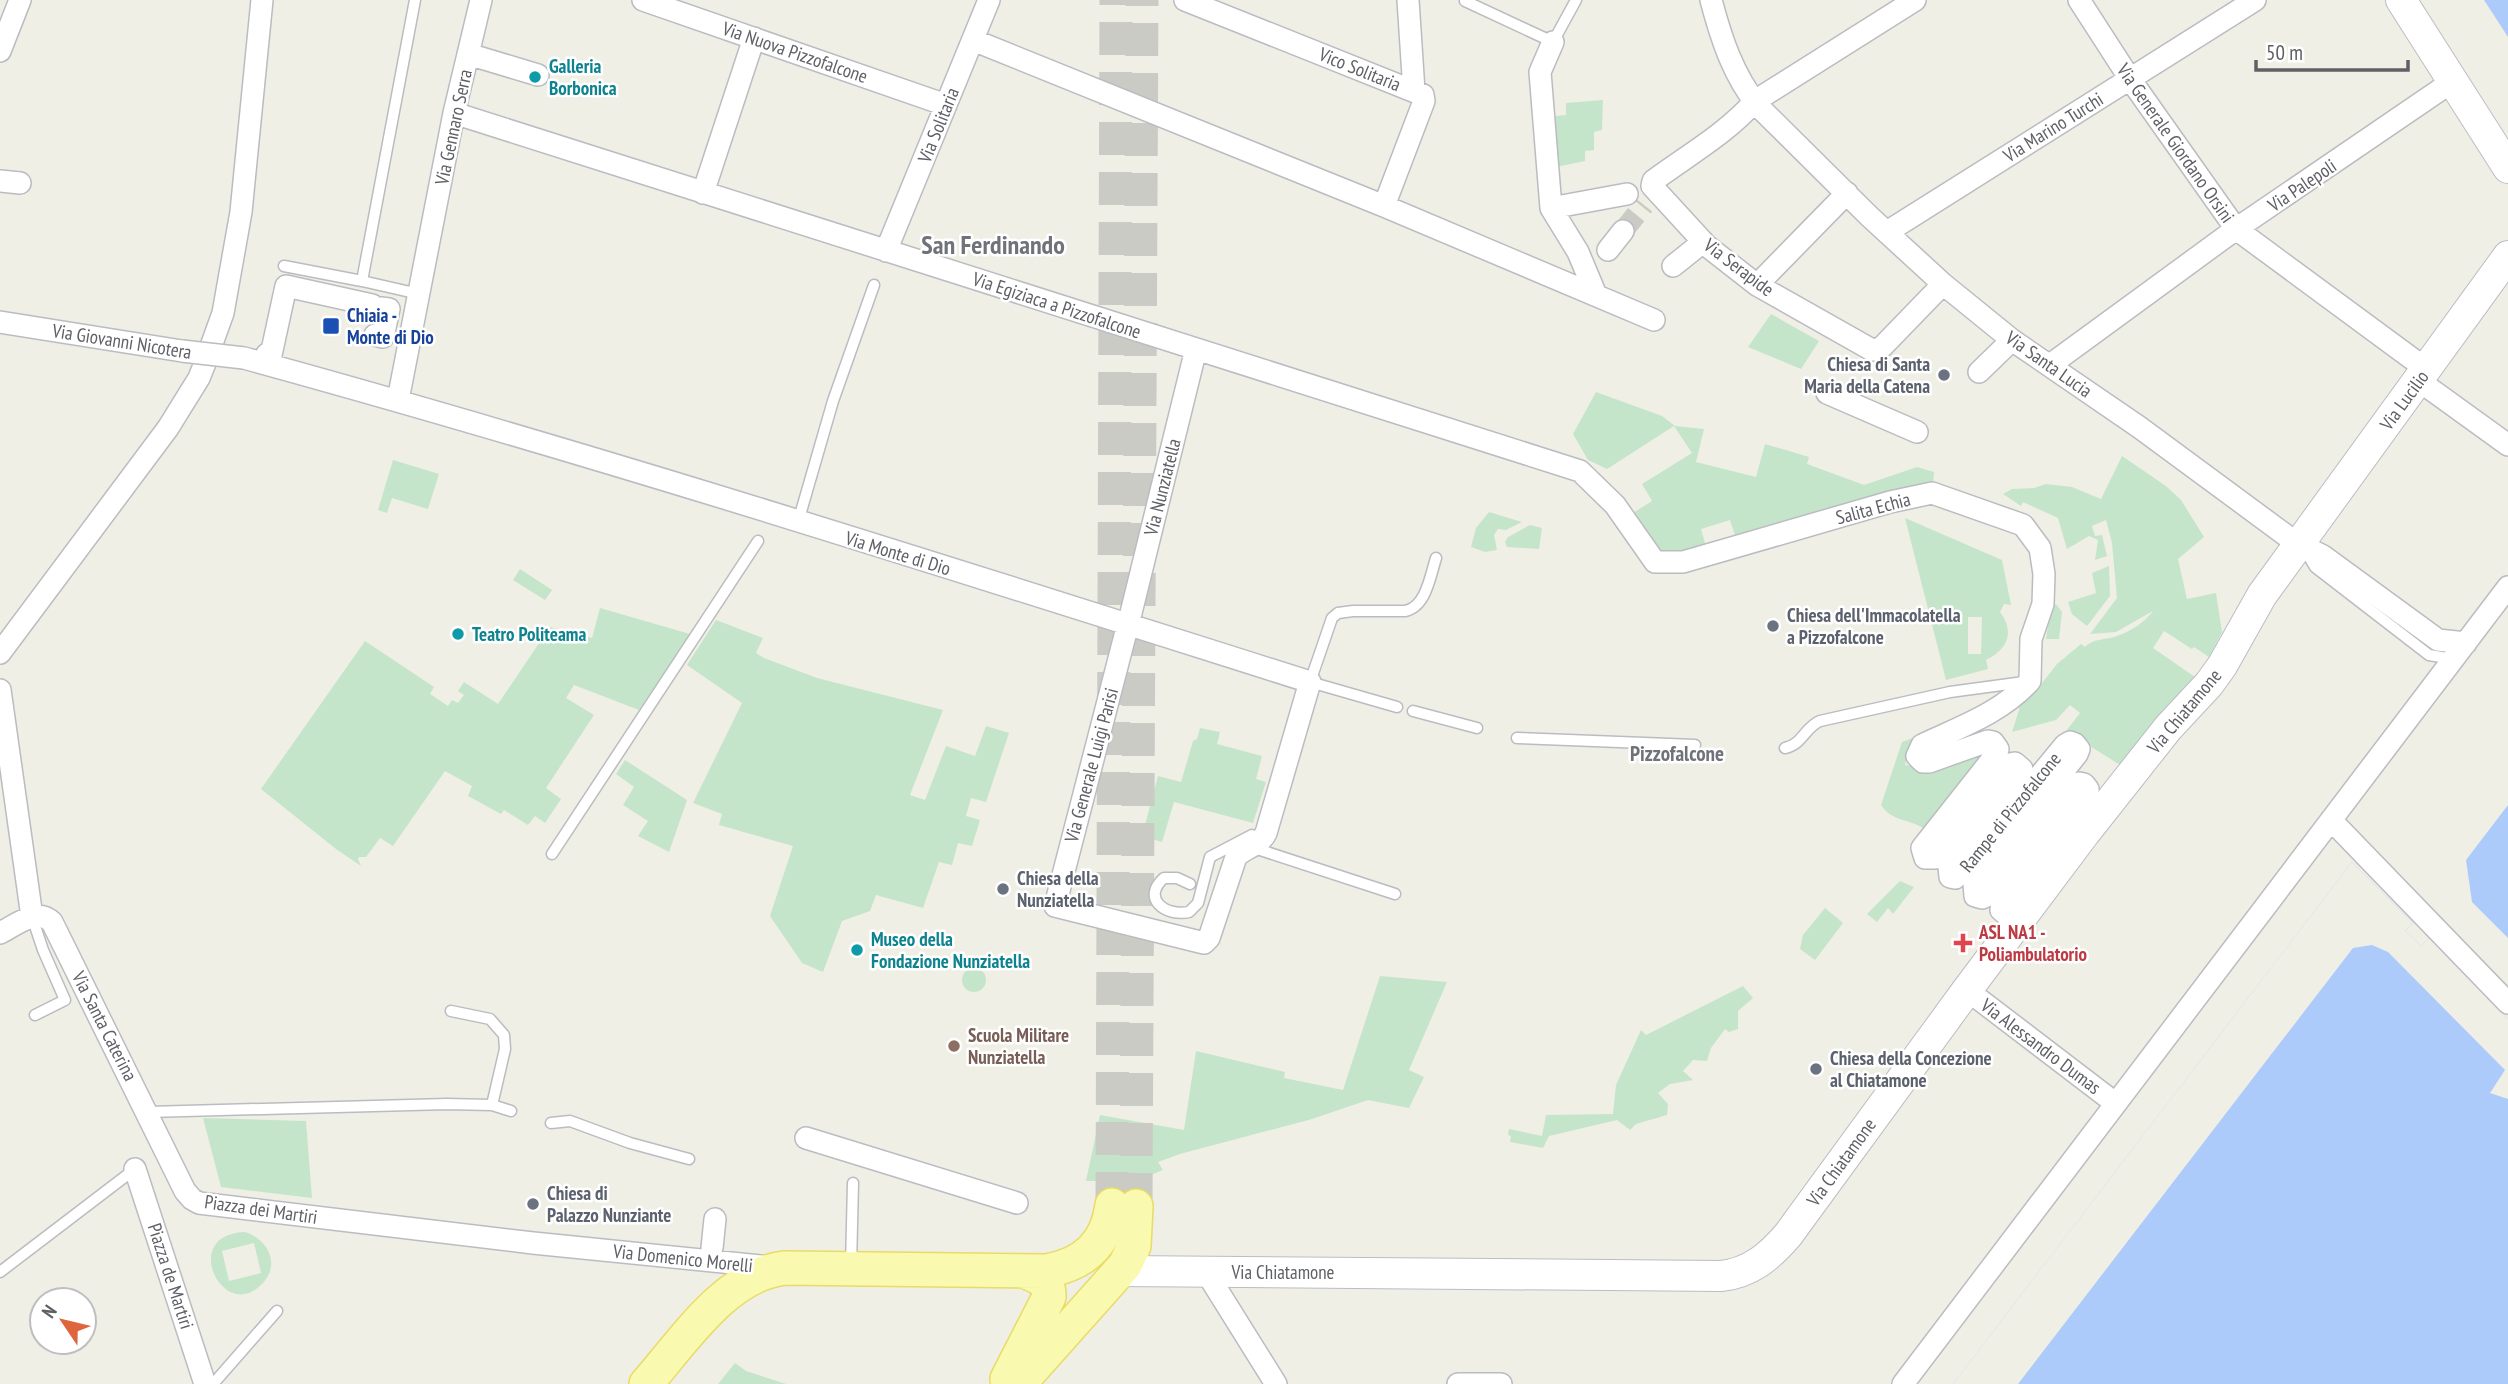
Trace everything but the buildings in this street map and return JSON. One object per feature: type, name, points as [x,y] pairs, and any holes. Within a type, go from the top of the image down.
[{"type":"main road","name":"Via Domenico Morelli","points":[[785,1268],[1026,1272],[1063,1268],[1085,1257],[1101,1240],[1108,1224],[1124,1206],[1134,1246],[1121,1271]]},
{"type":"main road","points":[[646,1384],[726,1293],[749,1278],[769,1270],[785,1268]]},
{"type":"main road","points":[[1019,1384],[1121,1271]]},
{"type":"main road","points":[[1004,1384],[1049,1297],[1049,1289],[1044,1281],[1026,1272]]},
{"type":"street","points":[[0,51],[20,0]]},
{"type":"street","points":[[0,653],[168,428],[202,371],[223,313],[241,212],[262,0]]},
{"type":"street","name":"Via Gennaro Serra","points":[[398,400],[454,113],[481,0]]},
{"type":"street","name":"Via Nuova Pizzofalcone","points":[[643,0],[946,105]]},
{"type":"street","name":"Via Solitaria","points":[[885,255],[989,0]]},
{"type":"street","name":"Vico Solitaria","points":[[1185,0],[1239,13],[1423,95],[1424,101],[1384,206]]},
{"type":"street","points":[[1408,0],[1415,91]]},
{"type":"street","name":"Via Santa Lucia","points":[[1712,0],[1730,59],[1755,102],[1943,284],[2012,340],[2300,544],[2323,556],[2438,640],[2460,651]]},
{"type":"street","points":[[1551,208],[1642,197],[1653,181],[1739,119],[1755,102],[1914,0]]},
{"type":"street","name":"Via Generale Giordano Orsini","points":[[2079,0],[2130,79],[2236,229],[2508,445]]},
{"type":"street","name":"Via Marino Turchi","points":[[1887,232],[2255,0]]},
{"type":"street","points":[[2401,0],[2508,168]]},
{"type":"street","points":[[703,193],[754,38]]},
{"type":"street","points":[[973,40],[1384,206],[1654,320]]},
{"type":"street","points":[[1553,42],[1540,72],[1551,208],[1578,252],[1596,295]]},
{"type":"street","points":[[468,54],[538,75]]},
{"type":"street","name":"Via Palepoli","points":[[2050,365],[2236,229],[2453,81]]},
{"type":"street","name":"Via Egiziaca a Pizzofalcone","points":[[454,113],[885,255],[1196,349],[1580,471]]},
{"type":"street","points":[[1757,285],[1847,193]]},
{"type":"street","name":"Via Serapide","points":[[1642,197],[1757,285],[1876,351],[1943,284]]},
{"type":"street","points":[[1608,250],[1623,231]]},
{"type":"street","points":[[1673,266],[1703,242]]},
{"type":"street","name":"Via Lucilio","points":[[2300,544],[2508,256]]},
{"type":"street","points":[[267,354],[271,355],[280,334],[286,286],[389,309],[383,337],[375,335]]},
{"type":"street","name":"Via Giovanni Nicotera","points":[[0,322],[182,351],[244,358],[398,400]]},
{"type":"street","points":[[1979,372],[2012,340]]},
{"type":"street","name":"Via Nunziatella","points":[[1128,624],[1196,349]]},
{"type":"street","points":[[1827,393],[1917,432]]},
{"type":"street","name":"Via Monte di Dio","points":[[398,400],[773,519],[798,522],[1310,682]]},
{"type":"street","name":"Salita Echia","points":[[1580,471],[1615,505],[1655,562],[1683,562],[1932,492],[2023,525],[2039,548],[2044,574],[2043,604],[2031,639],[2030,681]]},
{"type":"street","name":"Via Chiatamone","points":[[1121,1271],[1721,1276],[1744,1271],[1766,1257],[1788,1235],[2017,923],[2168,728],[2215,675],[2262,595],[2300,544]]},
{"type":"street","points":[[1903,1384],[2508,587]]},
{"type":"street","name":"Via Generale Luigi Parisi","points":[[1128,624],[1055,906],[1206,943],[1234,861],[1238,854],[1251,847]]},
{"type":"street","name":"Rampe di Pizzofalcone","points":[[2017,923],[2004,914],[2002,904],[2088,795],[2084,784],[2074,786],[1988,895],[1982,898],[1976,896],[1974,884],[2071,761],[2079,749],[2076,744],[2070,742],[2065,745],[1955,878],[1950,877],[1949,867],[2022,773],[2022,769],[2015,762],[2010,764],[1935,859],[1930,860],[1925,858],[1922,848],[1998,749],[1993,742],[1988,741],[1929,762],[1923,762],[1917,757],[1922,745],[1995,710],[2015,698],[2030,681]]},
{"type":"street","points":[[1251,847],[1261,842],[1267,827],[1310,682]]},
{"type":"street","points":[[0,690],[32,917],[0,933]]},
{"type":"street","points":[[2331,820],[2508,1003]]},
{"type":"street","name":"Via Santa Caterina","points":[[32,917],[43,915],[52,922],[167,1152]]},
{"type":"street","name":"Via Alessandro Dumas","points":[[1967,990],[2115,1103]]},
{"type":"street","points":[[806,1138],[1017,1203]]},
{"type":"street","name":"Piazza dei Martiri","points":[[167,1152],[185,1191],[199,1203],[342,1220]]},
{"type":"street","name":"Piazza de Martiri","points":[[135,1169],[205,1384]]},
{"type":"street","points":[[712,1248],[715,1219]]},
{"type":"street","name":"Via Domenico Morelli","points":[[342,1220],[533,1243],[785,1268]]},
{"type":"street","points":[[1206,1272],[1276,1384]]},
{"type":"street","points":[[1458,1384],[1500,1384]]},
{"type":"lane","points":[[362,281],[415,0]]},
{"type":"lane","points":[[1465,1],[1553,42],[1576,0]]},
{"type":"lane","points":[[284,266],[419,294]]},
{"type":"lane","points":[[798,522],[833,401],[874,285]]},
{"type":"lane","points":[[552,854],[758,541]]},
{"type":"lane","points":[[1310,682],[1332,618],[1338,613],[1405,611],[1417,607],[1436,558]]},
{"type":"lane","points":[[1785,748],[1796,745],[1811,725],[1820,721],[1950,691],[2030,681]]},
{"type":"lane","name":"Via Monte di Dio","points":[[1310,682],[1397,707]]},
{"type":"lane","points":[[1413,711],[1476,728]]},
{"type":"lane","points":[[1517,738],[1695,745]]},
{"type":"lane","points":[[1190,884],[1169,877],[1161,880],[1157,888],[1157,902],[1164,910],[1175,914],[1189,912],[1198,903],[1210,857],[1267,827]]},
{"type":"lane","points":[[1251,847],[1395,894]]},
{"type":"lane","points":[[32,917],[65,1000],[35,1015]]},
{"type":"lane","points":[[451,1011],[490,1019],[504,1035],[505,1049],[492,1105]]},
{"type":"lane","points":[[148,1112],[447,1104],[492,1105],[511,1111]]},
{"type":"lane","points":[[551,1123],[570,1121],[615,1138],[689,1159]]},
{"type":"lane","points":[[0,1272],[135,1169]]},
{"type":"lane","points":[[851,1268],[853,1183]]},
{"type":"lane","points":[[212,1384],[277,1311]]},
{"type":"green space","points":[[1603,100],[1602,130],[1594,132],[1594,150],[1585,151],[1585,161],[1551,168],[1547,117],[1566,115],[1566,103]]},
{"type":"green space","points":[[1771,314],[1819,341],[1801,369],[1748,347]]},
{"type":"green space","points":[[1596,392],[1662,416],[1675,426],[1704,429],[1696,462],[1756,477],[1765,444],[1809,457],[1807,464],[1864,485],[1917,467],[1934,472],[1933,487],[1916,485],[1736,538],[1730,520],[1701,529],[1706,547],[1658,559],[1633,513],[1652,501],[1642,484],[1692,453],[1674,426],[1607,469],[1588,460],[1573,434]]},
{"type":"green space","points":[[2122,456],[2166,486],[2181,500],[2204,537],[2178,559],[2187,599],[2216,593],[2222,632],[2209,657],[2164,631],[2153,648],[2195,677],[2120,765],[2066,731],[2080,713],[2070,705],[2056,720],[2012,732],[2019,710],[2019,700],[2039,687],[2057,664],[2081,644],[2085,647],[2127,632],[2153,611],[2116,632],[2090,634],[2117,598],[2112,543],[2106,520],[2092,526],[2095,536],[2102,535],[2107,556],[2095,560],[2098,540],[2089,536],[2067,549],[2058,518],[2023,502],[2021,506],[2003,494],[2012,489],[2034,488],[2046,484],[2072,487],[2101,499]]},
{"type":"green space","points":[[393,460],[439,474],[428,509],[392,498],[387,513],[378,510]]},
{"type":"green space","points":[[1489,512],[1522,522],[1506,530],[1498,529],[1494,535],[1497,550],[1485,552],[1471,547],[1476,528]]},
{"type":"green space","points":[[1905,518],[2002,560],[2011,605],[2004,604],[2000,612],[2007,626],[2007,639],[2000,651],[1986,660],[1988,669],[1946,680]],"holes":[[[1968,617],[1982,617],[1981,654],[1968,654]]]},
{"type":"green space","points":[[1530,525],[1542,528],[1539,549],[1507,547],[1505,542],[1508,537]]},
{"type":"green space","points":[[2109,566],[2110,596],[2087,626],[2072,614],[2068,602],[2096,593],[2092,573]]},
{"type":"green space","points":[[520,569],[552,590],[545,600],[513,580]]},
{"type":"green space","points":[[2056,604],[2062,612],[2059,639],[2046,639],[2051,607]]},
{"type":"green space","points":[[600,608],[690,634],[639,710],[574,685],[566,698],[594,715],[546,788],[561,799],[545,823],[535,816],[528,825],[504,810],[501,814],[468,796],[472,786],[445,771],[393,846],[380,838],[366,857],[359,857],[361,866],[261,789],[365,641],[434,687],[430,694],[448,706],[452,700],[458,703],[464,695],[458,691],[464,682],[498,704],[550,627],[592,638]]},
{"type":"green space","points":[[716,620],[763,638],[756,653],[764,658],[817,678],[943,710],[910,795],[925,800],[946,746],[975,756],[986,726],[1009,733],[986,802],[971,798],[966,816],[980,820],[972,846],[958,843],[952,865],[939,862],[923,908],[876,895],[870,911],[842,921],[823,972],[802,963],[770,916],[793,846],[719,825],[722,814],[693,803],[742,703],[687,665]]},
{"type":"green space","points":[[1200,728],[1220,732],[1217,744],[1262,756],[1256,779],[1266,782],[1253,823],[1174,802],[1162,842],[1142,836],[1158,776],[1181,782],[1193,741],[1197,739]]},
{"type":"green space","points":[[1913,738],[1905,765],[1932,768],[1988,752],[1926,830],[1896,818],[1881,805],[1902,742]]},
{"type":"green space","points":[[625,760],[687,800],[669,852],[638,836],[648,821],[623,805],[634,787],[616,774]]},
{"type":"green space","points":[[1900,881],[1914,887],[1893,914],[1888,908],[1877,922],[1867,914]]},
{"type":"green space","points":[[1825,908],[1843,923],[1815,960],[1800,949],[1803,935]]},
{"type":"green space","points":[[974,968],[983,971],[986,980],[983,989],[974,992],[965,989],[962,980],[965,971]]},
{"type":"green space","points":[[1380,976],[1447,982],[1409,1070],[1424,1077],[1409,1108],[1368,1100],[1312,1119],[1180,1154],[1158,1162],[1163,1170],[1136,1181],[1086,1181],[1100,1115],[1184,1130],[1196,1051],[1285,1072],[1284,1078],[1343,1090]]},
{"type":"green space","points":[[1743,986],[1753,998],[1738,1011],[1738,1029],[1729,1032],[1725,1029],[1711,1048],[1707,1061],[1693,1060],[1683,1071],[1693,1080],[1670,1084],[1658,1093],[1668,1104],[1667,1115],[1636,1124],[1630,1130],[1617,1120],[1549,1136],[1543,1148],[1510,1142],[1509,1129],[1542,1136],[1546,1115],[1613,1114],[1616,1085],[1641,1030],[1646,1035]]},
{"type":"green space","points":[[203,1118],[306,1121],[312,1198],[221,1187]]},
{"type":"green space","points":[[245,1232],[260,1240],[269,1253],[271,1268],[268,1275],[263,1283],[248,1293],[234,1293],[223,1286],[214,1274],[211,1260],[214,1247],[225,1237]],"holes":[[[254,1243],[261,1273],[229,1281],[222,1251]]]},
{"type":"green space","points":[[735,1363],[746,1371],[786,1384],[718,1384]]},
{"type":"water","points":[[2484,0],[2508,0],[2508,37]]},
{"type":"water","points":[[2508,805],[2508,938],[2472,902],[2466,860]]},
{"type":"water","points":[[2352,862],[2413,923],[2405,931],[2421,946],[2429,938],[2508,1019],[2508,1384],[1953,1384]]},
{"type":"pier","points":[[2352,862],[2413,923],[2405,931],[2421,946],[2429,938],[2508,1019],[2508,1099],[2490,1093],[2505,1070],[2388,952],[2372,945],[2353,948],[2018,1384],[1953,1384]]},
{"type":"tunnel","points":[[1112,1205],[1116,0]]},
{"type":"tunnel","points":[[1136,1206],[1142,0]]},
{"type":"tunnel","points":[[1623,231],[1644,205]]},
{"type":"place","name":"Galleria Borbonica","points":[[535,77]]},
{"type":"place","name":"Chiaia - Monte di Dio","points":[[331,326]]},
{"type":"place","name":"Chiesa di Santa Maria della Catena","points":[[1944,375]]},
{"type":"place","name":"Chiesa dell'Immacolatella a Pizzofalcone","points":[[1773,626]]},
{"type":"place","name":"Teatro Politeama","points":[[458,634]]},
{"type":"place","name":"Chiesa della Nunziatella","points":[[1003,889]]},
{"type":"place","name":"ASL NA1 - Poliambulatorio","points":[[1963,943]]},
{"type":"place","name":"Museo della Fondazione Nunziatella","points":[[857,950]]},
{"type":"place","name":"Scuola Militare Nunziatella","points":[[954,1046]]},
{"type":"place","name":"Chiesa della Concezione al Chiatamone","points":[[1816,1069]]},
{"type":"place","name":"Chiesa di Palazzo Nunziante","points":[[533,1204]]},
{"type":"district","name":"San Ferdinando","points":[[993,245]]},
{"type":"district","name":"Pizzofalcone","points":[[1677,754]]}]
